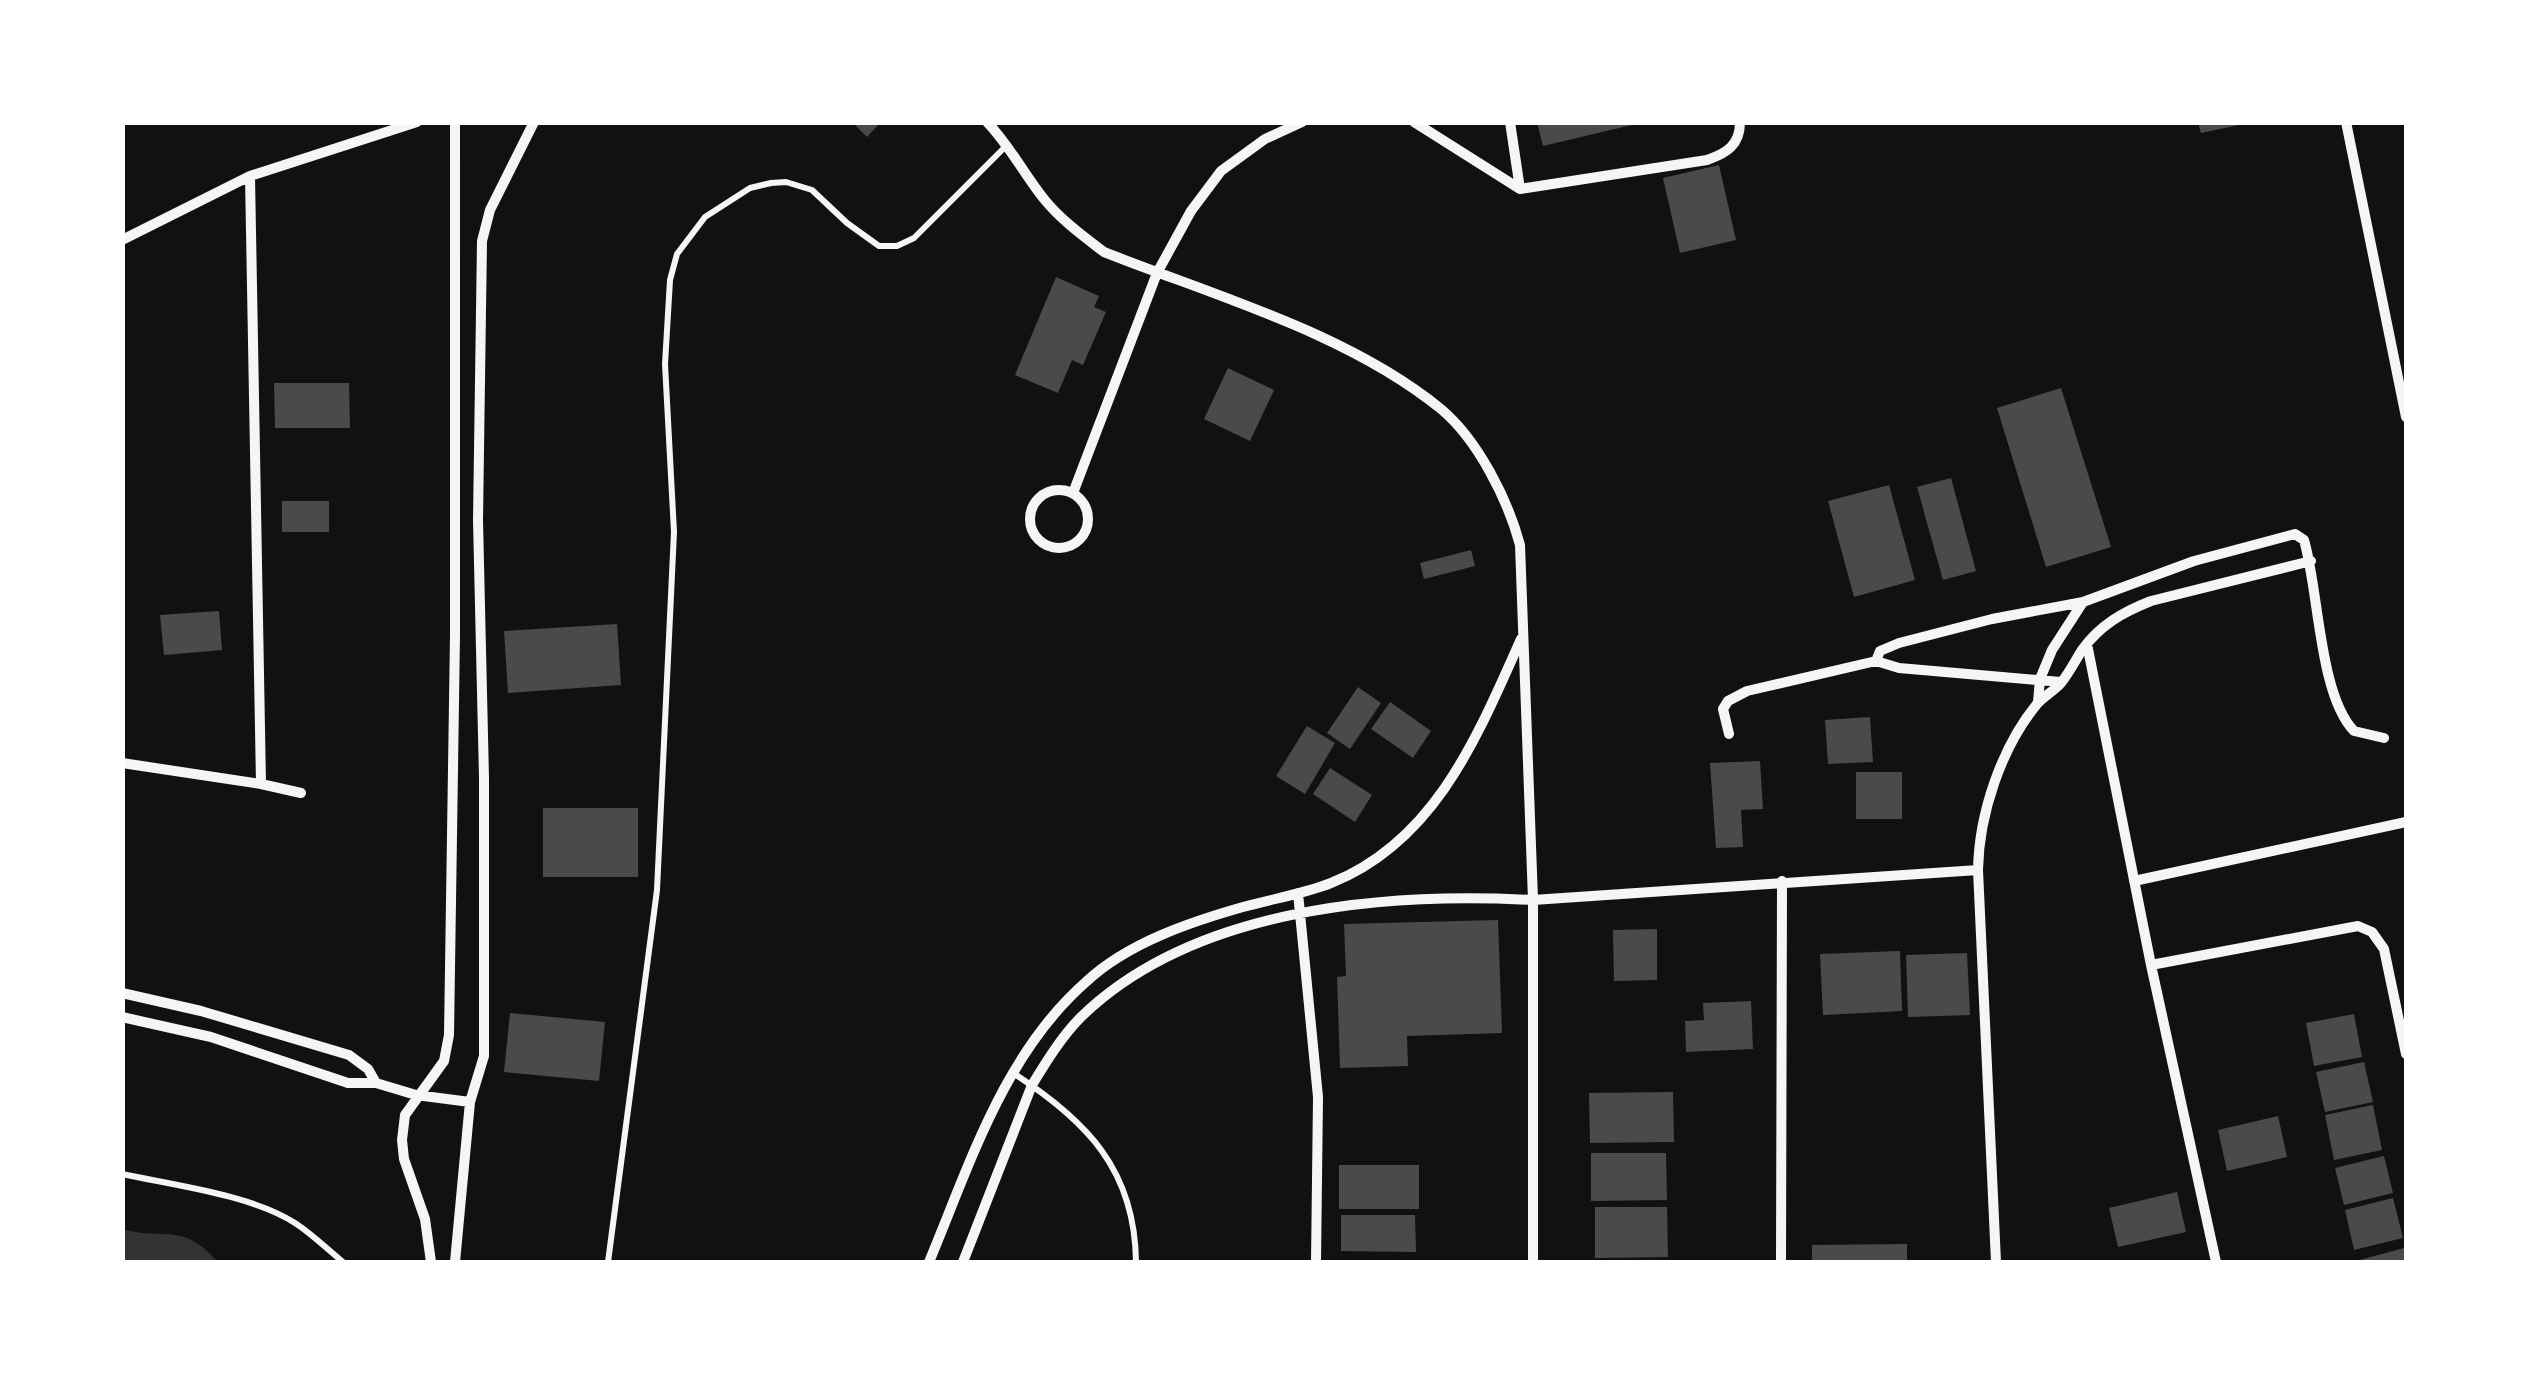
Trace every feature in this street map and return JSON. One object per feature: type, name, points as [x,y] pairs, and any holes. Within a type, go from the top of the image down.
[{"type":"street","points":[[122,240],[250,176],[417,122]]},
{"type":"street","points":[[432,1262],[402,1140],[405,1115],[444,1061],[449,1035],[455,634],[455,122]]},
{"type":"street","points":[[455,1262],[470,1102],[484,1056],[478,520],[482,242],[490,210],[534,122]]},
{"type":"street","points":[[987,122],[1008,144],[1045,201],[1104,252],[1324,338],[1444,411],[1484,461],[1510,506],[1520,545],[1533,900],[1533,1262]]},
{"type":"street","points":[[1073,493],[1158,273],[1191,211],[1222,171],[1265,139],[1302,122]]},
{"type":"street","points":[[1414,122],[1520,188],[1707,160],[1731,149],[1739,138],[1740,122]]},
{"type":"street","points":[[1510,122],[1520,188]]},
{"type":"street","points":[[2346,122],[2406,417]]},
{"type":"street","points":[[250,176],[262,784]]},
{"type":"street","points":[[1053,490],[1073,493],[1085,506],[1085,533],[1072,546],[1044,545],[1031,530],[1030,510],[1036,500],[1053,490]]},
{"type":"street","points":[[1876,661],[1880,651],[1890,646],[1992,619],[2083,602],[2194,561],[2295,534],[2304,540],[2310,561],[2329,677],[2338,708],[2354,731],[2384,738]]},
{"type":"street","points":[[1996,1262],[1978,870],[1984,822],[1997,777],[2038,703],[2061,682],[2087,644],[2110,622],[2150,601],[2310,561]]},
{"type":"street","points":[[2038,703],[2040,679],[2052,650],[2083,602]]},
{"type":"street","points":[[929,1262],[1012,1072],[1087,980],[1142,944],[1220,914],[1332,882],[1371,862],[1427,815],[1442,796],[1486,718],[1524,634]]},
{"type":"street","points":[[2087,644],[2150,965],[2216,1262]]},
{"type":"street","points":[[1729,734],[1723,708],[1734,697],[1876,661],[1899,668],[2061,682]]},
{"type":"street","points":[[122,763],[300,793]]},
{"type":"street","points":[[2134,881],[2406,822]]},
{"type":"street","points":[[964,1262],[1032,1086],[1078,1020],[1144,968],[1234,929],[1300,913],[1378,903],[1533,900],[1978,870]]},
{"type":"street","points":[[1781,1262],[1782,881]]},
{"type":"street","points":[[1298,893],[1318,1097],[1316,1262]]},
{"type":"street","points":[[2150,965],[2358,926],[2372,932],[2384,948],[2406,1054]]},
{"type":"street","points":[[122,993],[202,1011],[348,1055],[368,1069],[376,1083]]},
{"type":"street","points":[[122,1017],[211,1037],[348,1083],[376,1083],[416,1096],[470,1102]]},
{"type":"lane","points":[[608,1262],[656,890],[674,532],[665,364],[670,280],[677,254],[705,217],[732,198],[750,188],[786,182],[812,190],[879,246],[897,246],[914,238],[1008,144]]},
{"type":"lane","points":[[1012,1072],[1081,1122],[1111,1164],[1136,1225],[1136,1262]]},
{"type":"lane","points":[[122,1174],[202,1191],[275,1213],[293,1222],[343,1262]]},
{"type":"shaded area","points":[[122,1229],[183,1237],[194,1241],[218,1262],[123,1262]]},
{"type":"building","points":[[852,122],[881,122],[867,137]]},
{"type":"building","points":[[1537,122],[1636,122],[1636,124],[1543,146]]},
{"type":"building","points":[[2198,122],[2244,122],[2244,124],[2201,133]]},
{"type":"building","points":[[1719,165],[1736,240],[1680,253],[1663,178]]},
{"type":"building","points":[[1056,277],[1099,296],[1094,307],[1106,312],[1083,365],[1072,360],[1058,393],[1015,375]]},
{"type":"building","points":[[1228,368],[1274,390],[1250,441],[1204,419]]},
{"type":"building","points":[[274,383],[349,383],[350,428],[275,428]]},
{"type":"building","points":[[2061,388],[2111,547],[2046,567],[1997,408]]},
{"type":"building","points":[[1951,478],[1976,571],[1943,580],[1917,487]]},
{"type":"building","points":[[1889,485],[1915,580],[1854,597],[1828,501]]},
{"type":"building","points":[[282,501],[329,501],[329,532],[282,532]]},
{"type":"building","points":[[1471,550],[1475,566],[1424,579],[1420,563]]},
{"type":"building","points":[[219,611],[222,650],[164,655],[160,615]]},
{"type":"building","points":[[617,624],[621,685],[508,693],[504,631]]},
{"type":"building","points":[[1358,687],[1381,703],[1350,749],[1327,733]]},
{"type":"building","points":[[1390,702],[1431,731],[1413,758],[1371,729]]},
{"type":"building","points":[[1870,717],[1873,762],[1828,764],[1825,720]]},
{"type":"building","points":[[1307,726],[1335,743],[1305,794],[1276,776]]},
{"type":"building","points":[[1760,761],[1763,809],[1741,810],[1743,847],[1716,848],[1710,763]]},
{"type":"building","points":[[1330,768],[1372,795],[1355,822],[1313,794]]},
{"type":"building","points":[[1856,772],[1902,772],[1902,819],[1856,819]]},
{"type":"building","points":[[543,808],[638,808],[638,877],[543,877]]},
{"type":"building","points":[[1498,920],[1502,1033],[1407,1036],[1408,1066],[1340,1068],[1337,977],[1346,976],[1344,924]]},
{"type":"building","points":[[1657,929],[1657,980],[1614,981],[1613,930]]},
{"type":"building","points":[[1900,951],[1902,1011],[1823,1015],[1820,954]]},
{"type":"building","points":[[1967,953],[1970,1015],[1908,1017],[1906,955]]},
{"type":"building","points":[[1751,1001],[1753,1049],[1686,1052],[1685,1021],[1704,1020],[1703,1003]]},
{"type":"building","points":[[510,1013],[605,1022],[599,1081],[504,1072]]},
{"type":"building","points":[[2354,1014],[2362,1057],[2314,1066],[2306,1023]]},
{"type":"building","points":[[2364,1062],[2373,1102],[2325,1112],[2316,1072]]},
{"type":"building","points":[[1673,1092],[1674,1142],[1590,1143],[1589,1093]]},
{"type":"building","points":[[2373,1105],[2382,1150],[2334,1160],[2325,1115]]},
{"type":"building","points":[[2278,1116],[2287,1157],[2227,1171],[2218,1130]]},
{"type":"building","points":[[1591,1153],[1666,1153],[1667,1200],[1591,1201]]},
{"type":"building","points":[[2384,1156],[2393,1193],[2344,1205],[2335,1168]]},
{"type":"building","points":[[1339,1165],[1419,1165],[1419,1209],[1339,1209]]},
{"type":"building","points":[[2177,1192],[2186,1232],[2118,1247],[2109,1208]]},
{"type":"building","points":[[2393,1198],[2403,1238],[2354,1250],[2345,1210]]},
{"type":"building","points":[[1595,1207],[1667,1207],[1668,1257],[1595,1258]]},
{"type":"building","points":[[1341,1215],[1415,1215],[1416,1252],[1341,1251]]},
{"type":"building","points":[[1907,1244],[1907,1262],[1812,1262],[1812,1245]]},
{"type":"building","points":[[2404,1248],[2406,1262],[2356,1262],[2356,1261]]}]
